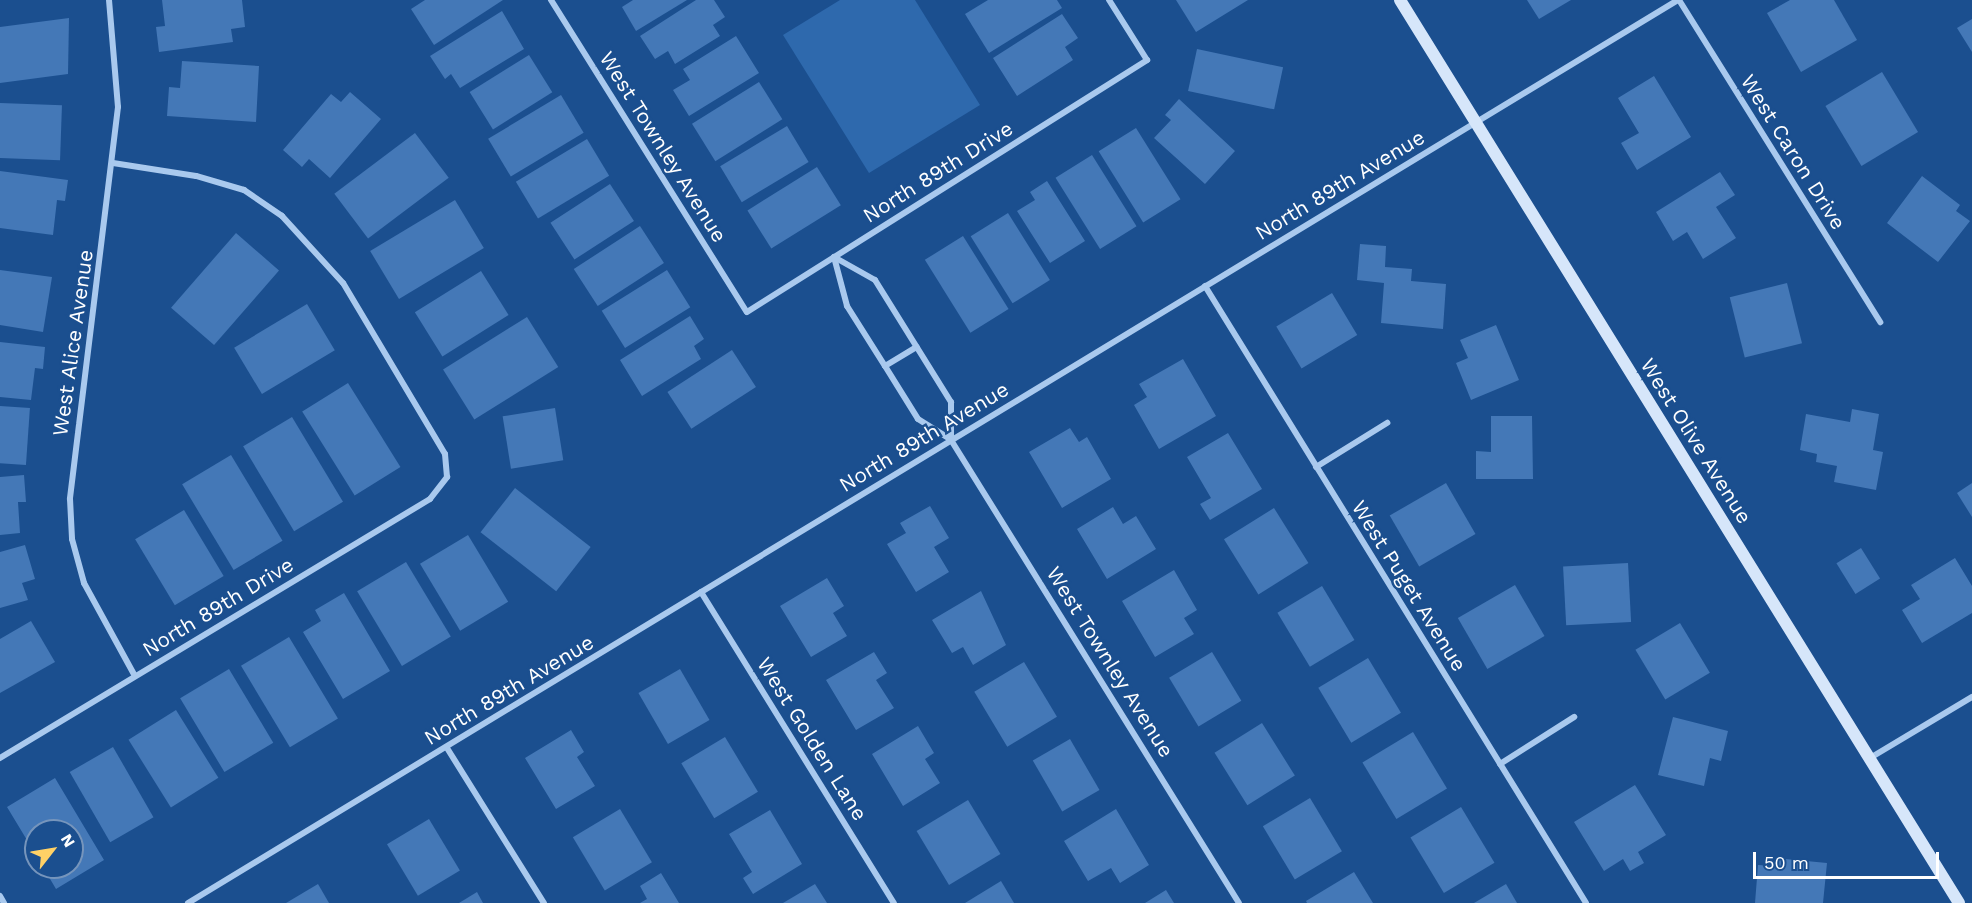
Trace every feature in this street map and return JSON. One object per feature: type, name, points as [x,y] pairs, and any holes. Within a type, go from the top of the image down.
[{"type":"main road","name":"West Olive Avenue","points":[[1400,0],[1959,903]]},
{"type":"street","name":"West Alice Avenue","points":[[109,0],[118,107],[113,163],[70,499],[72,539],[84,583],[135,676]]},
{"type":"street","name":"West Townley Avenue","points":[[551,0],[747,312]]},
{"type":"street","name":"North 89th Drive","points":[[747,312],[1147,60],[1109,0]]},
{"type":"street","name":"North 89th Avenue","points":[[193,902],[1475,121],[1678,0]]},
{"type":"street","name":"West Caron Drive","points":[[1678,0],[1880,322]]},
{"type":"street","name":"North 89th Drive","points":[[0,759],[430,499],[447,477],[445,454],[343,284],[282,216],[244,190],[196,176],[113,163]]},
{"type":"street","name":"West Townley Avenue","points":[[834,257],[847,306],[918,419],[951,440],[1239,903]]},
{"type":"street","points":[[834,257],[875,280],[951,402],[951,440]]},
{"type":"street","name":"West Puget Avenue","points":[[1205,286],[1586,903]]},
{"type":"street","points":[[885,366],[917,347]]},
{"type":"street","points":[[1316,466],[1387,423]]},
{"type":"street","name":"West Golden Lane","points":[[701,592],[894,903]]},
{"type":"street","points":[[1870,758],[1972,697]]},
{"type":"street","points":[[1500,764],[1575,717]]},
{"type":"street","points":[[447,748],[543,903]]},
{"type":"street","points":[[0,896],[4,903]]},
{"type":"shaded area","points":[[840,0],[915,0],[980,105],[869,173],[783,35]]},
{"type":"building","points":[[162,0],[242,0],[245,27],[231,29],[233,42],[159,52],[156,27],[165,26]]},
{"type":"building","points":[[425,0],[503,0],[434,45],[411,9]]},
{"type":"building","points":[[633,0],[687,0],[636,31],[622,7]]},
{"type":"building","points":[[696,0],[714,0],[725,17],[713,25],[720,36],[675,64],[668,51],[655,59],[640,36]]},
{"type":"building","points":[[988,0],[1057,0],[1062,8],[989,53],[965,14]]},
{"type":"building","points":[[1176,0],[1248,0],[1196,32]]},
{"type":"building","points":[[1527,0],[1571,0],[1539,19]]},
{"type":"building","points":[[1790,0],[1834,0],[1857,40],[1801,72],[1767,13]]},
{"type":"building","points":[[502,11],[524,49],[460,88],[451,74],[445,79],[430,56]]},
{"type":"building","points":[[1062,14],[1078,38],[1065,47],[1073,60],[1017,96],[993,58]]},
{"type":"building","points":[[69,18],[68,74],[0,83],[0,27]]},
{"type":"building","points":[[1972,19],[1972,52],[1957,28]]},
{"type":"building","points":[[736,36],[759,73],[689,116],[673,90],[690,80],[683,69]]},
{"type":"building","points":[[1197,49],[1283,67],[1274,109],[1188,91]]},
{"type":"building","points":[[529,55],[552,92],[493,129],[470,92]]},
{"type":"building","points":[[182,61],[259,66],[256,122],[167,116],[169,87],[180,88]]},
{"type":"building","points":[[1882,72],[1918,132],[1861,166],[1825,106]]},
{"type":"building","points":[[1654,76],[1691,137],[1637,170],[1621,143],[1639,133],[1618,98]]},
{"type":"building","points":[[759,82],[782,119],[715,161],[692,124]]},
{"type":"building","points":[[350,92],[381,119],[330,178],[309,159],[302,167],[283,150],[331,94],[341,102]]},
{"type":"building","points":[[561,95],[584,133],[511,176],[488,139]]},
{"type":"building","points":[[1179,99],[1235,151],[1205,184],[1154,138],[1171,120],[1165,115]]},
{"type":"building","points":[[0,103],[62,105],[60,160],[0,158]]},
{"type":"building","points":[[787,126],[809,162],[742,202],[720,166]]},
{"type":"building","points":[[1136,128],[1181,199],[1143,223],[1099,151]]},
{"type":"building","points":[[415,133],[449,178],[368,239],[334,194]]},
{"type":"building","points":[[587,139],[609,176],[538,219],[516,182]]},
{"type":"building","points":[[1092,155],[1137,226],[1100,249],[1056,178]]},
{"type":"building","points":[[817,167],[841,205],[771,249],[747,210]]},
{"type":"building","points":[[0,171],[68,180],[65,201],[57,200],[53,235],[0,228]]},
{"type":"building","points":[[1720,172],[1735,195],[1716,207],[1736,238],[1703,259],[1687,232],[1673,241],[1656,212]]},
{"type":"building","points":[[1922,176],[1960,205],[1956,211],[1970,221],[1938,262],[1887,223]]},
{"type":"building","points":[[1047,181],[1085,241],[1050,263],[1017,211],[1035,200],[1030,192]]},
{"type":"building","points":[[610,184],[634,221],[574,260],[550,223]]},
{"type":"building","points":[[455,200],[484,248],[399,299],[370,251]]},
{"type":"building","points":[[1008,213],[1050,280],[1013,303],[971,236]]},
{"type":"building","points":[[640,226],[664,263],[598,306],[574,269]]},
{"type":"building","points":[[236,233],[279,270],[214,345],[171,308]]},
{"type":"building","points":[[963,236],[1009,309],[970,333],[925,260]]},
{"type":"building","points":[[1360,244],[1386,246],[1385,267],[1412,269],[1411,281],[1446,284],[1443,329],[1381,323],[1384,283],[1357,280]]},
{"type":"building","points":[[0,270],[52,277],[43,332],[0,325]]},
{"type":"building","points":[[667,270],[690,307],[625,348],[602,311]]},
{"type":"building","points":[[481,271],[509,315],[442,356],[415,312]]},
{"type":"building","points":[[1787,283],[1802,343],[1745,357],[1730,297]]},
{"type":"building","points":[[1332,293],[1357,335],[1302,368],[1276,326]]},
{"type":"building","points":[[307,304],[335,350],[262,394],[234,348]]},
{"type":"building","points":[[690,316],[704,339],[694,346],[701,359],[642,396],[620,360]]},
{"type":"building","points":[[527,317],[558,367],[474,419],[443,369]]},
{"type":"building","points":[[1496,325],[1519,380],[1471,400],[1456,363],[1468,358],[1460,340]]},
{"type":"building","points":[[0,342],[45,347],[43,369],[35,368],[31,400],[0,397]]},
{"type":"building","points":[[732,350],[756,387],[691,429],[667,392]]},
{"type":"building","points":[[1183,359],[1216,416],[1159,449],[1134,405],[1147,397],[1139,384]]},
{"type":"building","points":[[348,383],[400,467],[355,496],[302,412]]},
{"type":"building","points":[[0,406],[30,408],[26,465],[0,463]]},
{"type":"building","points":[[555,408],[563,460],[511,469],[503,416]]},
{"type":"building","points":[[1852,409],[1879,414],[1873,450],[1883,452],[1876,490],[1834,482],[1837,466],[1816,462],[1817,454],[1800,450],[1806,414],[1850,422]]},
{"type":"building","points":[[1491,416],[1532,416],[1533,479],[1476,479],[1476,451],[1491,452]]},
{"type":"building","points":[[292,417],[343,502],[294,531],[243,446]]},
{"type":"building","points":[[1070,428],[1079,442],[1087,437],[1111,479],[1062,508],[1029,452]]},
{"type":"building","points":[[1228,433],[1262,489],[1210,520],[1200,504],[1211,498],[1187,457]]},
{"type":"building","points":[[231,455],[283,541],[234,570],[182,484]]},
{"type":"building","points":[[24,475],[26,502],[18,502],[20,533],[0,535],[0,477]]},
{"type":"building","points":[[1446,483],[1476,534],[1419,567],[1390,516]]},
{"type":"building","points":[[1972,483],[1972,517],[1957,493]]},
{"type":"building","points":[[515,488],[591,547],[556,591],[481,532]]},
{"type":"building","points":[[930,506],[949,538],[934,547],[949,572],[916,592],[887,544],[906,533],[900,523]]},
{"type":"building","points":[[1113,507],[1123,524],[1136,516],[1156,549],[1107,579],[1077,529]]},
{"type":"building","points":[[1274,508],[1308,563],[1258,594],[1224,539]]},
{"type":"building","points":[[184,510],[224,576],[175,605],[135,539]]},
{"type":"building","points":[[468,535],[508,602],[460,631],[420,564]]},
{"type":"building","points":[[25,545],[35,579],[22,583],[28,600],[0,608],[0,552]]},
{"type":"building","points":[[1861,548],[1880,579],[1855,594],[1836,563]]},
{"type":"building","points":[[1955,558],[1972,586],[1972,613],[1922,643],[1902,610],[1920,599],[1911,585]]},
{"type":"building","points":[[406,562],[451,637],[402,666],[357,591]]},
{"type":"building","points":[[1628,563],[1631,622],[1566,625],[1563,566]]},
{"type":"building","points":[[1174,570],[1197,610],[1184,618],[1194,634],[1155,657],[1122,601]]},
{"type":"building","points":[[827,578],[844,606],[833,613],[847,636],[811,657],[780,606]]},
{"type":"building","points":[[1515,585],[1545,636],[1487,669],[1458,618]]},
{"type":"building","points":[[1322,586],[1354,640],[1310,667],[1277,613]]},
{"type":"building","points":[[981,591],[1006,645],[973,665],[963,647],[952,653],[932,620]]},
{"type":"building","points":[[344,593],[390,671],[343,699],[303,632],[321,621],[315,610]]},
{"type":"building","points":[[31,621],[55,662],[0,693],[0,639]]},
{"type":"building","points":[[1680,623],[1710,673],[1665,699],[1635,650]]},
{"type":"building","points":[[289,637],[338,718],[290,747],[241,666]]},
{"type":"building","points":[[874,652],[887,673],[876,680],[894,708],[856,730],[826,680]]},
{"type":"building","points":[[1212,652],[1241,701],[1198,727],[1169,678]]},
{"type":"building","points":[[1368,658],[1401,713],[1351,743],[1318,688]]},
{"type":"building","points":[[1024,662],[1057,717],[1007,747],[974,692]]},
{"type":"building","points":[[229,669],[273,743],[224,772],[180,698]]},
{"type":"building","points":[[680,669],[710,720],[668,744],[638,693]]},
{"type":"building","points":[[176,710],[218,778],[171,808],[129,740]]},
{"type":"building","points":[[1673,717],[1728,731],[1721,761],[1710,758],[1704,786],[1658,775]]},
{"type":"building","points":[[1262,723],[1295,776],[1247,805],[1215,753]]},
{"type":"building","points":[[918,726],[934,753],[925,759],[940,783],[903,806],[872,754]]},
{"type":"building","points":[[571,730],[584,752],[577,757],[595,786],[556,809],[525,758]]},
{"type":"building","points":[[1413,732],[1447,789],[1396,819],[1362,762]]},
{"type":"building","points":[[725,737],[758,792],[714,818],[681,763]]},
{"type":"building","points":[[1070,739],[1100,790],[1062,812],[1033,760]]},
{"type":"building","points":[[113,747],[154,817],[110,842],[70,772]]},
{"type":"building","points":[[55,778],[80,819],[24,819],[24,835],[7,807]]},
{"type":"building","points":[[1635,785],[1666,835],[1638,852],[1644,863],[1630,871],[1623,859],[1604,871],[1574,822]]},
{"type":"building","points":[[1310,798],[1342,851],[1295,879],[1263,826]]},
{"type":"building","points":[[968,800],[1000,854],[949,885],[917,831]]},
{"type":"building","points":[[1461,807],[1494,863],[1444,893],[1410,837]]},
{"type":"building","points":[[620,809],[652,862],[605,890],[573,837]]},
{"type":"building","points":[[1116,809],[1149,865],[1120,883],[1111,868],[1088,881],[1064,841]]},
{"type":"building","points":[[770,810],[802,864],[753,894],[743,878],[752,872],[729,834]]},
{"type":"building","points":[[429,819],[460,870],[418,896],[387,844]]},
{"type":"building","points":[[84,827],[104,860],[84,872]]},
{"type":"building","points":[[1776,858],[1827,863],[1823,903],[1755,903],[1758,865],[1775,866]]},
{"type":"building","points":[[1354,872],[1373,903],[1307,903],[1306,901]]},
{"type":"building","points":[[661,873],[679,903],[640,903],[647,899],[640,886]]},
{"type":"building","points":[[50,879],[73,879],[56,889]]},
{"type":"building","points":[[1001,881],[1014,903],[965,903]]},
{"type":"building","points":[[318,884],[329,903],[286,903]]},
{"type":"building","points":[[815,884],[827,903],[783,903]]},
{"type":"building","points":[[1506,884],[1517,903],[1474,903]]},
{"type":"building","points":[[1166,890],[1174,903],[1145,903]]},
{"type":"building","points":[[477,892],[483,903],[459,903]]}]
